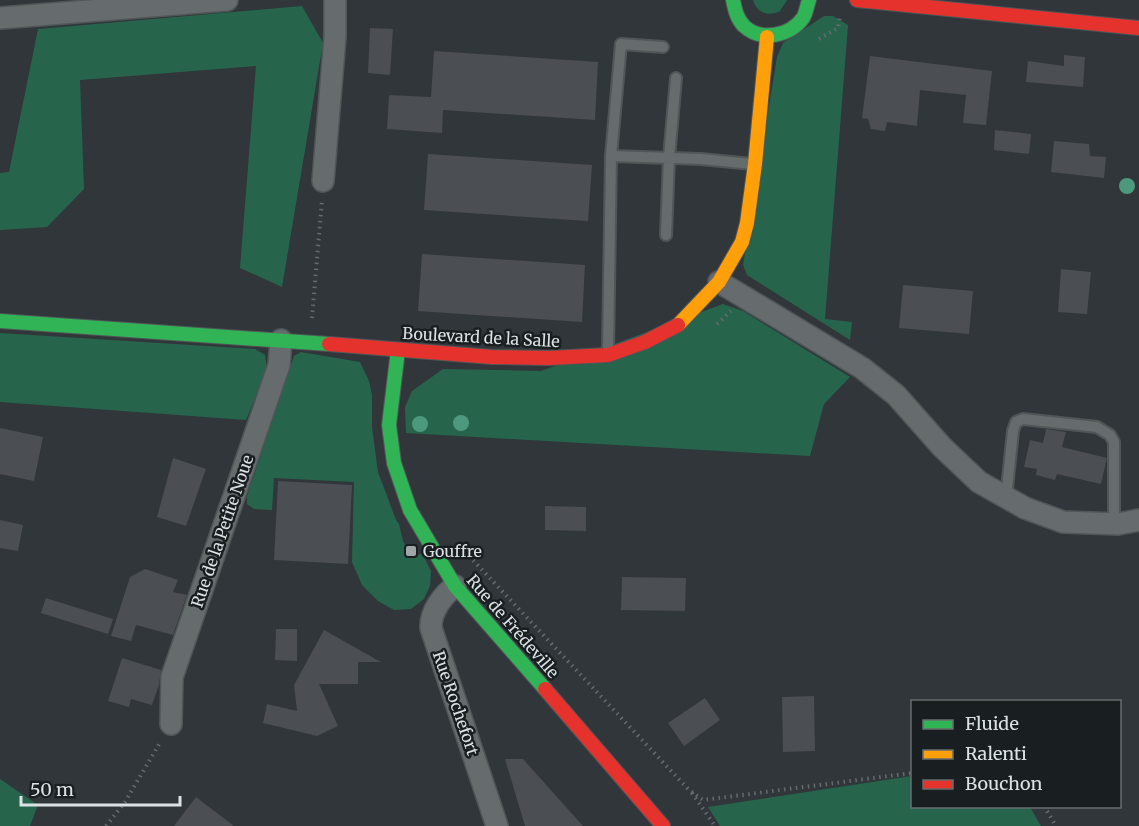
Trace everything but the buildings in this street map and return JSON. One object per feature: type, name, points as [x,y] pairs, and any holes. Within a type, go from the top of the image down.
[{"type":"street","points":[[0,18],[227,0]]},
{"type":"street","points":[[324,181],[335,37],[334,0]]},
{"type":"street","points":[[733,0],[737,17],[745,27],[767,37],[790,32],[800,24],[806,14],[809,0]]},
{"type":"street","points":[[857,0],[1139,28]]},
{"type":"street","name":"Boulevard de la Salle","points":[[0,321],[492,357],[549,358],[608,355],[645,342],[680,324],[719,282],[742,242],[747,223],[755,164],[767,37]]},
{"type":"street","points":[[719,282],[862,368],[896,395],[942,447],[979,482],[1006,498],[1025,508],[1063,522],[1114,525],[1139,520]]},
{"type":"street","name":"Rue de la Petite Noue","points":[[171,724],[172,677],[279,365],[281,340]]},
{"type":"street","name":"Rue de Frédeville","points":[[398,350],[388,424],[394,463],[410,510],[455,586],[663,826]]},
{"type":"street","name":"Rue Rochefort","points":[[455,586],[437,608],[430,622],[431,628],[497,826]]},
{"type":"lane","points":[[608,355],[611,156],[621,44],[663,47]]},
{"type":"lane","points":[[666,235],[669,158],[676,78]]},
{"type":"lane","points":[[611,156],[755,164]]},
{"type":"lane","points":[[1006,498],[1013,431],[1016,422],[1023,418],[1097,427],[1110,435],[1114,442],[1114,525]]},
{"type":"path","points":[[811,43],[838,28],[841,14]]},
{"type":"path","points":[[310,342],[324,181]]},
{"type":"path","points":[[709,330],[726,317],[742,296]]},
{"type":"path","points":[[462,549],[689,790],[715,826]]},
{"type":"path","points":[[106,826],[124,802],[171,724]]},
{"type":"path","points":[[689,790],[703,800],[911,773]]},
{"type":"path","points":[[1045,808],[1056,826]]},
{"type":"green space","points":[[753,0],[787,0],[780,11],[767,14],[757,8]]},
{"type":"green space","points":[[302,6],[323,43],[282,287],[240,268],[256,66],[80,80],[84,189],[47,227],[0,230],[0,173],[9,172],[38,29]]},
{"type":"green space","points":[[824,16],[833,16],[848,25],[825,319],[852,322],[850,340],[747,275],[743,265],[777,57],[783,43]]},
{"type":"green space","points":[[723,304],[743,311],[850,377],[824,404],[810,456],[406,433],[405,407],[412,391],[443,369],[541,371]]},
{"type":"green space","points":[[0,333],[255,349],[265,355],[267,369],[246,420],[0,402]]},
{"type":"green space","points":[[301,352],[360,362],[369,381],[378,472],[399,524],[403,541],[412,558],[422,553],[431,571],[430,586],[424,599],[411,609],[394,610],[378,601],[362,585],[352,562],[354,482],[274,478],[272,510],[254,509],[247,504],[247,496],[294,356]]},
{"type":"green space","points":[[911,776],[911,808],[1031,808],[1041,826],[720,826],[708,807]]},
{"type":"green space","points":[[0,779],[38,805],[30,826],[0,826]]},
{"type":"traffic: fast","points":[[733,0],[738,17],[744,26],[751,31],[767,35],[775,35],[791,29],[804,16],[809,0]]},
{"type":"traffic: fast","points":[[0,321],[329,344]]},
{"type":"traffic: fast","points":[[398,350],[389,425],[394,463],[410,510],[455,586],[545,689]]},
{"type":"traffic: slow","points":[[678,325],[719,282],[742,242],[747,223],[755,164],[767,37]]},
{"type":"traffic: jam","points":[[857,0],[1139,28]]},
{"type":"traffic: jam","points":[[329,344],[492,357],[549,358],[608,355],[645,342],[678,325]]},
{"type":"traffic: jam","points":[[545,689],[663,826]]},
{"type":"place","name":"Gouffre","points":[[411,551]]}]
